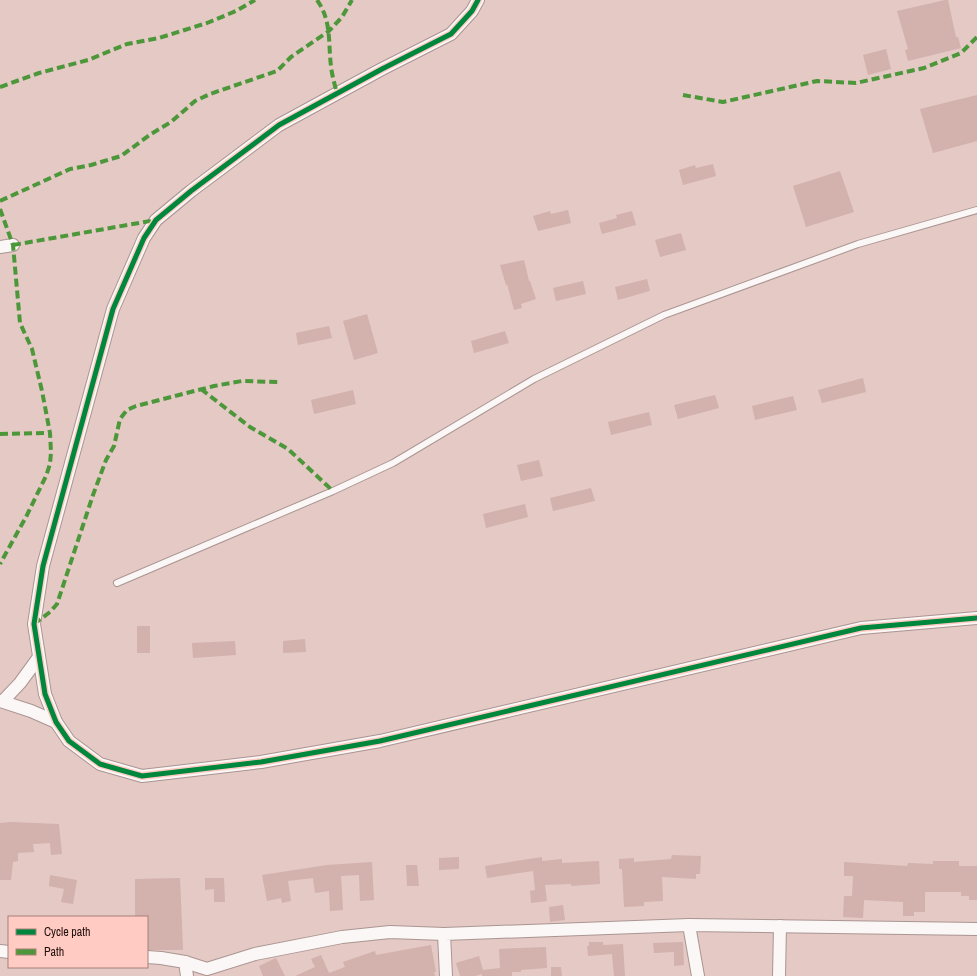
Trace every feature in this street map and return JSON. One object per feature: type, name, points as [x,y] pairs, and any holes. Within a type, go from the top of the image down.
[{"type":"street","points":[[478,0],[472,11],[451,34],[382,69],[279,125],[191,191],[156,220],[144,238],[113,309],[43,566],[34,624],[44,694],[56,722],[69,741],[100,764],[142,776],[260,762],[380,740],[861,628],[977,618]]},
{"type":"street","points":[[0,247],[13,245]]},
{"type":"street","points":[[39,656],[20,683],[1,701],[56,722]]},
{"type":"street","points":[[689,925],[698,976]]},
{"type":"street","points":[[148,957],[185,962],[207,969],[256,954],[342,937],[390,932],[444,934],[689,925],[977,929]]},
{"type":"street","points":[[779,976],[780,926]]},
{"type":"street","points":[[444,934],[446,976]]},
{"type":"street","points":[[185,962],[187,976]]},
{"type":"lane","points":[[117,583],[334,491],[393,463],[534,380],[664,315],[858,244],[977,210]]},
{"type":"building","points":[[948,0],[956,37],[958,37],[961,48],[908,61],[905,50],[908,49],[897,11]]},
{"type":"building","points":[[886,49],[891,69],[868,75],[863,55]]},
{"type":"building","points":[[977,95],[977,141],[933,153],[920,109]]},
{"type":"building","points":[[713,164],[716,176],[683,185],[679,170],[695,165],[696,168]]},
{"type":"building","points":[[840,171],[854,212],[806,227],[793,186]]},
{"type":"building","points":[[568,210],[571,223],[538,231],[533,216],[550,211],[551,214]]},
{"type":"building","points":[[632,211],[636,225],[602,234],[599,223],[617,218],[616,215]]},
{"type":"building","points":[[681,233],[686,250],[660,257],[655,240]]},
{"type":"building","points":[[524,260],[529,281],[536,299],[521,304],[522,308],[514,310],[500,265]]},
{"type":"building","points":[[647,279],[650,291],[618,300],[615,287]]},
{"type":"building","points":[[583,281],[586,294],[556,301],[553,288]]},
{"type":"building","points":[[367,314],[378,353],[354,360],[343,321]]},
{"type":"building","points":[[329,326],[332,338],[298,345],[296,333]]},
{"type":"building","points":[[505,331],[509,343],[474,353],[471,341]]},
{"type":"building","points":[[863,378],[866,392],[822,403],[818,390]]},
{"type":"building","points":[[353,390],[356,404],[314,414],[311,400]]},
{"type":"building","points":[[715,395],[719,408],[678,419],[674,405]]},
{"type":"building","points":[[793,396],[797,410],[755,420],[752,406]]},
{"type":"building","points":[[649,412],[652,425],[611,435],[608,422]]},
{"type":"building","points":[[539,460],[543,476],[521,481],[517,465]]},
{"type":"building","points":[[591,488],[595,501],[553,511],[550,498]]},
{"type":"building","points":[[525,504],[528,517],[486,528],[483,514]]},
{"type":"building","points":[[137,626],[150,626],[150,653],[137,653]]},
{"type":"building","points":[[305,639],[306,652],[283,653],[283,641]]},
{"type":"building","points":[[235,641],[236,655],[193,658],[192,643]]},
{"type":"building","points":[[0,823],[59,824],[62,854],[51,855],[50,843],[33,844],[34,852],[18,853],[18,861],[13,862],[11,880],[0,880]]},
{"type":"building","points":[[672,855],[701,856],[700,874],[696,874],[696,879],[662,877],[663,901],[644,902],[644,906],[624,907],[622,869],[619,869],[619,859],[634,858],[634,862],[671,859]]},
{"type":"building","points":[[459,857],[459,869],[439,870],[439,858]]},
{"type":"building","points":[[542,857],[542,861],[562,859],[562,863],[599,861],[600,884],[571,886],[571,884],[545,885],[547,901],[531,903],[530,891],[535,890],[533,871],[487,878],[485,866]]},
{"type":"building","points":[[933,861],[959,861],[959,866],[977,866],[977,900],[969,900],[969,896],[961,896],[961,892],[925,892],[925,912],[914,912],[914,916],[903,916],[903,902],[864,900],[863,918],[843,917],[844,896],[852,896],[853,876],[844,876],[844,862],[907,866],[908,863],[933,864]]},
{"type":"building","points":[[372,862],[374,900],[360,901],[359,875],[341,876],[343,910],[330,911],[329,891],[315,893],[313,878],[288,881],[291,901],[282,903],[281,898],[267,901],[262,875],[327,865]]},
{"type":"building","points":[[406,865],[417,865],[419,886],[407,886]]},
{"type":"building","points":[[50,875],[77,880],[73,904],[61,902],[64,889],[49,886]]},
{"type":"building","points":[[180,878],[183,950],[148,950],[148,916],[135,916],[135,879]]},
{"type":"building","points":[[205,878],[224,878],[225,902],[214,902],[214,889],[205,890]]},
{"type":"building","points":[[563,905],[565,920],[550,922],[549,907]]},
{"type":"building","points":[[589,942],[603,942],[603,945],[623,944],[625,976],[614,976],[612,954],[588,956],[587,946],[589,946]]},
{"type":"building","points":[[683,942],[684,965],[674,966],[674,952],[654,953],[653,943]]},
{"type":"building","points":[[431,945],[436,972],[434,972],[435,976],[295,976],[315,967],[311,959],[321,955],[329,973],[345,967],[343,962],[375,951],[376,955]]},
{"type":"building","points":[[546,947],[547,968],[512,972],[512,976],[482,976],[482,974],[475,976],[460,976],[456,963],[479,956],[483,970],[500,968],[499,949]]},
{"type":"building","points":[[276,958],[285,976],[263,976],[259,966]]},
{"type":"building","points":[[551,967],[561,967],[562,976],[551,976]]},
{"type":"marked path","points":[[0,87],[39,73],[88,60],[127,44],[159,38],[207,23],[236,11],[255,0]]},
{"type":"marked path","points":[[317,0],[322,8],[327,24],[331,70],[337,94]]},
{"type":"marked path","points":[[0,201],[70,169],[91,165],[121,156],[151,134],[171,122],[195,101],[210,94],[277,71],[291,57],[329,31],[342,17],[352,0]]},
{"type":"marked path","points":[[683,95],[723,102],[817,81],[856,83],[924,68],[961,53],[977,37]]},
{"type":"marked path","points":[[0,209],[13,245],[20,323],[32,349],[50,433],[51,452],[50,464],[46,476],[26,517],[0,564]]},
{"type":"marked path","points":[[13,245],[156,220]]},
{"type":"marked path","points":[[34,624],[50,612],[57,604],[93,495],[106,460],[114,446],[120,419],[127,410],[136,406],[214,386],[242,381],[278,382]]},
{"type":"marked path","points":[[201,389],[250,427],[288,449],[333,491]]},
{"type":"marked path","points":[[0,434],[50,433]]},
{"type":"cycle path","points":[[478,0],[472,11],[451,34],[382,69],[279,125],[191,191],[156,220],[144,238],[113,309],[43,566],[34,624],[45,694],[56,722],[69,741],[100,764],[142,776],[261,762],[380,741],[861,628],[977,618]]}]
